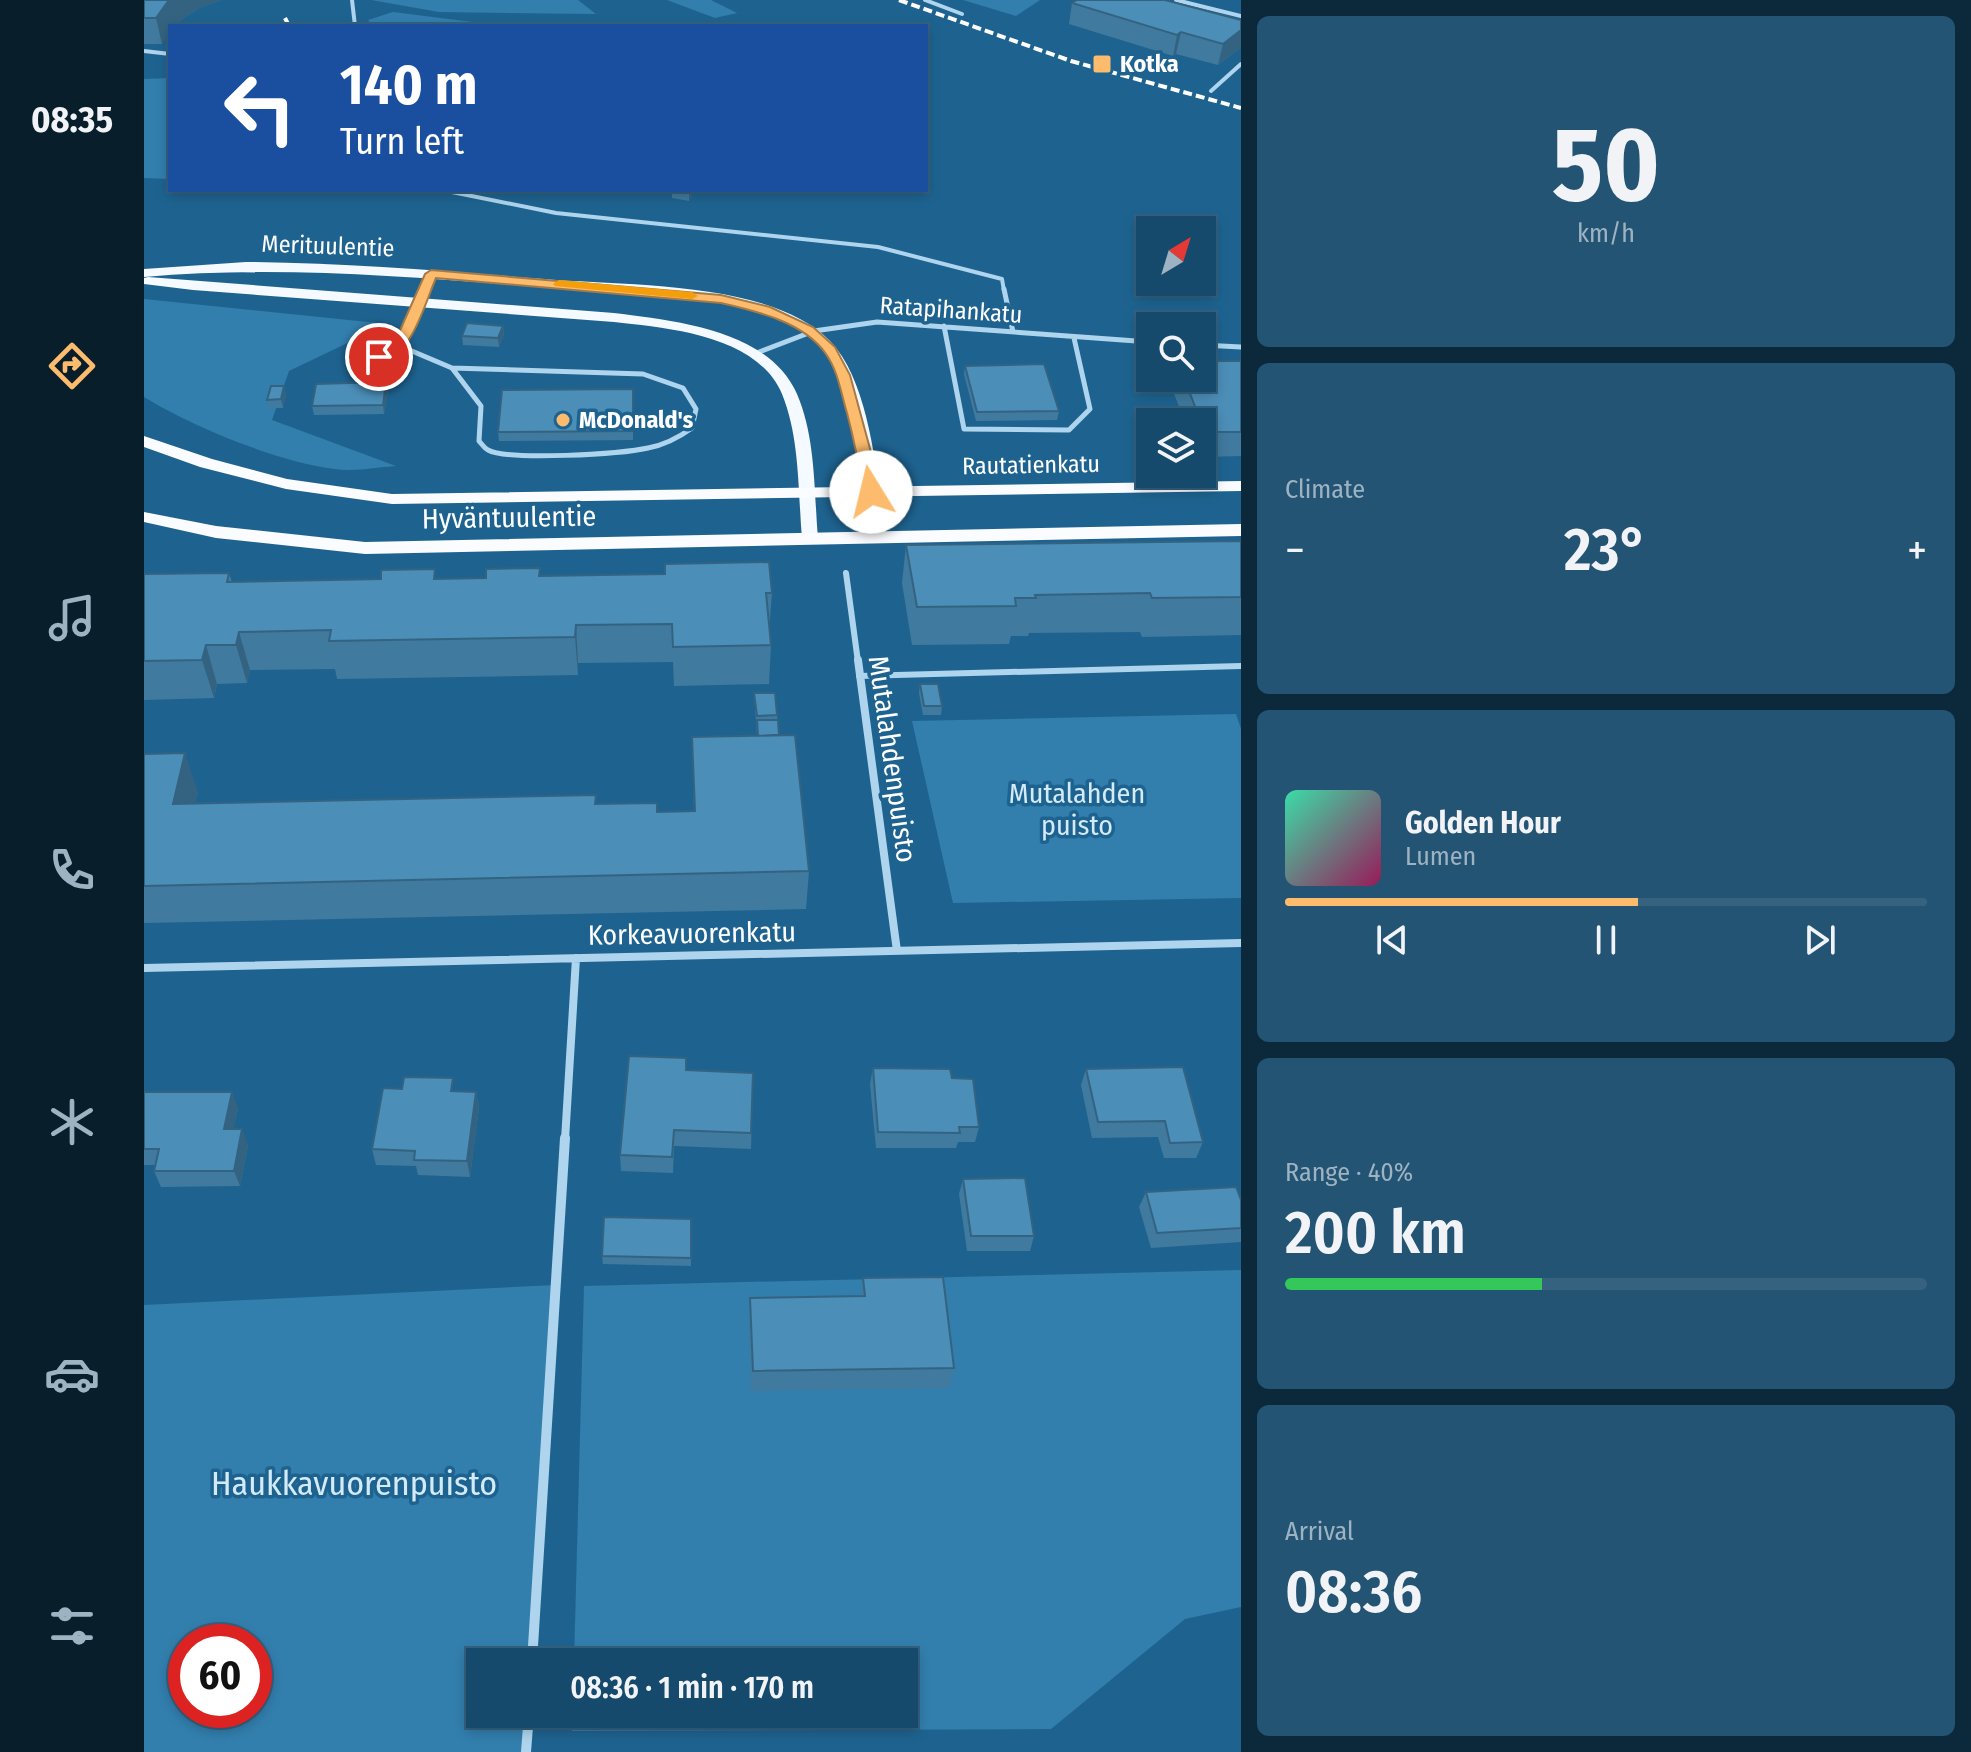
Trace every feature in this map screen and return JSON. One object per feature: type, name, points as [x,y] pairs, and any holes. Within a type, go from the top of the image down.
[{"type":"highway","name":"Hyväntuulentie","points":[[144,441],[206,463],[286,484],[392,499],[871,492]]},
{"type":"highway","name":"Rautatienkatu","points":[[871,492],[1241,486]]},
{"type":"highway","name":"Hyväntuulentie","points":[[144,517],[228,534],[365,548],[878,537]]},
{"type":"highway","points":[[878,537],[1241,530]]},
{"type":"main road","name":"Merituulentie","points":[[144,273],[207,267],[431,274],[721,299],[766,309],[808,330],[830,350],[844,375],[865,456],[878,537]]},
{"type":"main road","name":"Merituulentie","points":[[144,281],[677,326],[718,337],[754,354],[781,379],[792,404],[810,539]]},
{"type":"street","name":"Mutalahdenpuisto","points":[[846,573],[897,951]]},
{"type":"street","name":"Korkeavuorenkatu","points":[[144,968],[1241,943]]},
{"type":"street","points":[[533,1648],[576,958]]},
{"type":"street","points":[[526,1752],[528,1728]]},
{"type":"lane","points":[[352,0],[355,24]]},
{"type":"lane","points":[[925,0],[962,14]]},
{"type":"lane","points":[[1176,0],[1241,16]]},
{"type":"lane","points":[[144,51],[168,54]]},
{"type":"lane","points":[[1211,91],[1241,64]]},
{"type":"lane","points":[[452,192],[556,213],[878,247],[1002,279],[1013,332]]},
{"type":"lane","points":[[359,368],[400,346],[431,274]]},
{"type":"lane","name":"Ratapihankatu","points":[[754,354],[808,330],[836,323],[944,326],[1136,341]]},
{"type":"lane","points":[[944,326],[964,429],[1069,430],[1090,409],[1074,338]]},
{"type":"lane","points":[[400,346],[452,368],[643,374],[670,381],[689,392],[696,407],[692,425],[664,446],[635,452],[501,453],[488,450],[479,441],[481,406],[452,368]]},
{"type":"lane","points":[[1216,346],[1241,347]]},
{"type":"lane","points":[[859,676],[1241,666]]},
{"type":"green space","points":[[371,0],[578,0],[596,14],[439,12]]},
{"type":"green space","points":[[667,0],[711,0],[737,13],[715,18]]},
{"type":"green space","points":[[963,0],[1040,0],[1016,16]]},
{"type":"green space","points":[[393,12],[488,24],[371,24],[368,20]]},
{"type":"green space","points":[[168,78],[168,179],[144,178],[144,79]]},
{"type":"green space","points":[[144,299],[387,324],[289,371],[272,420],[396,466],[342,470],[288,459],[211,431],[144,397]]},
{"type":"green space","name":"Mutalahden puisto","points":[[1236,714],[1241,729],[1241,898],[953,903],[912,721]]},
{"type":"green space","points":[[1241,1270],[1241,1607],[1185,1619],[1051,1729],[572,1731],[572,1728],[918,1728],[918,1648],[574,1648],[584,1286]]},
{"type":"green space","name":"Haukkavuorenpuisto","points":[[555,1285],[533,1648],[466,1648],[466,1728],[528,1728],[526,1752],[144,1752],[144,1305]]},
{"type":"building","points":[[144,0],[169,0],[156,18],[144,18]]},
{"type":"building","points":[[1077,0],[1165,0],[1241,20],[1241,30],[1223,44],[1181,32],[1177,35],[1072,3]]},
{"type":"building","points":[[467,323],[503,326],[498,338],[462,336]]},
{"type":"building","points":[[1216,361],[1241,361],[1241,432],[1216,432],[1216,408],[1196,408],[1189,392],[1216,392]]},
{"type":"building","points":[[1044,364],[1059,411],[977,412],[965,366]]},
{"type":"building","points":[[386,382],[383,405],[312,406],[316,384]]},
{"type":"building","points":[[271,386],[284,386],[281,399],[267,400]]},
{"type":"building","points":[[633,389],[633,431],[498,432],[502,390]]},
{"type":"building","points":[[1241,541],[1241,597],[1152,598],[1150,593],[1035,595],[1036,598],[1015,598],[1016,606],[917,607],[906,545]]},
{"type":"building","points":[[769,562],[772,593],[766,593],[771,645],[673,647],[672,624],[576,625],[575,637],[329,641],[331,630],[239,632],[236,645],[206,645],[202,660],[144,661],[144,574],[229,573],[227,582],[381,579],[381,570],[435,569],[434,579],[486,578],[486,569],[540,568],[539,576],[665,574],[665,564]]},
{"type":"building","points":[[920,684],[938,684],[942,706],[924,706]]},
{"type":"building","points":[[754,693],[775,693],[777,715],[757,716]]},
{"type":"building","points":[[757,720],[778,720],[779,735],[758,736]]},
{"type":"building","points":[[795,735],[809,871],[144,886],[144,754],[185,753],[173,804],[596,795],[595,804],[657,803],[657,812],[695,811],[692,737]]},
{"type":"building","points":[[629,1056],[686,1058],[686,1070],[753,1073],[751,1133],[674,1130],[672,1157],[620,1155]]},
{"type":"building","points":[[1183,1067],[1203,1142],[1170,1143],[1165,1121],[1098,1122],[1086,1069]]},
{"type":"building","points":[[873,1068],[950,1069],[952,1078],[973,1079],[979,1127],[959,1127],[960,1133],[878,1132]]},
{"type":"building","points":[[404,1077],[453,1078],[451,1091],[476,1092],[467,1161],[414,1160],[415,1151],[372,1149],[383,1088],[402,1089]]},
{"type":"building","points":[[144,1092],[232,1092],[224,1129],[242,1129],[234,1171],[154,1171],[159,1149],[144,1149]]},
{"type":"building","points":[[1025,1178],[1034,1236],[971,1236],[963,1179]]},
{"type":"building","points":[[1236,1187],[1241,1200],[1241,1228],[1157,1233],[1146,1192]]},
{"type":"building","points":[[604,1217],[691,1219],[691,1258],[602,1256]]},
{"type":"building","points":[[943,1277],[954,1368],[753,1371],[750,1298],[865,1296],[863,1278]]},
{"type":"railway","points":[[899,0],[1071,61],[1241,108]]},
{"type":"railway","points":[[285,18],[288,24]]},
{"type":"slow traffic","points":[[559,284],[692,296]]},
{"type":"place","name":"Kotka","points":[[1102,64]]},
{"type":"place","name":"McDonald's","points":[[563,420]]},
{"type":"route","points":[[379,357],[400,346],[431,274],[651,291],[721,299],[766,309],[808,330],[830,350],[844,375],[871,492]]}]
